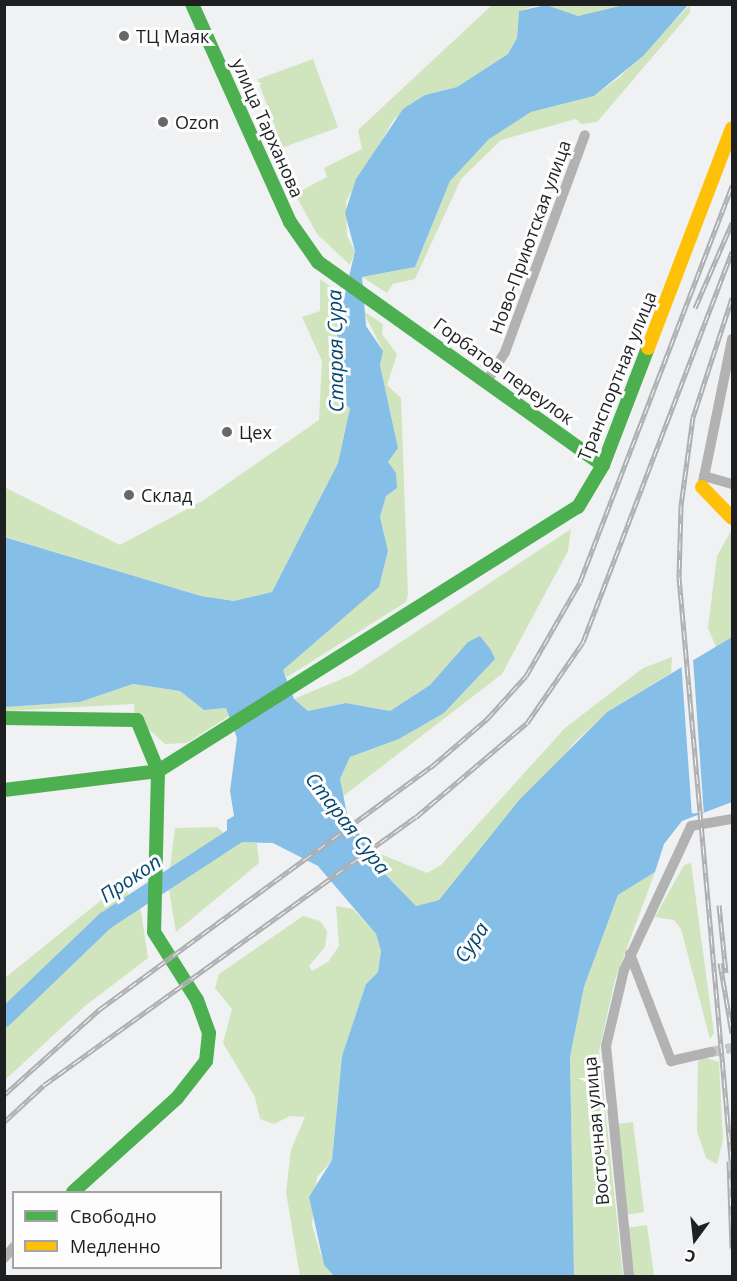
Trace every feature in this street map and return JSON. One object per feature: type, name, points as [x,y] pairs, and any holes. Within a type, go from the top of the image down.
[{"type":"main road","name":"улица Тарханова","points":[[192,4],[290,222],[318,262]]},
{"type":"main road","name":"Транспортная улица","points":[[158,771],[311,678],[578,507],[603,465],[732,129]]},
{"type":"main road","name":"Горбатов переулок","points":[[318,262],[603,465]]},
{"type":"main road","points":[[703,482],[732,518]]},
{"type":"main road","points":[[4,718],[137,720],[158,771],[151,878],[154,932],[205,1016],[209,1051],[201,1069],[177,1098],[74,1191]]},
{"type":"main road","points":[[4,790],[158,771]]},
{"type":"street","name":"Ново-Приютская улица","points":[[487,381],[505,352],[585,135]]},
{"type":"street","points":[[732,339],[703,482],[732,484]]},
{"type":"street","name":"Восточная улица","points":[[629,1276],[606,1046],[630,954],[691,826],[732,819]]},
{"type":"street","points":[[630,954],[671,1061],[711,1052]]},
{"type":"green space","points":[[492,5],[537,5],[519,11],[517,38],[508,54],[457,87],[425,95],[394,119],[346,201],[347,236],[355,251],[350,265],[317,234],[295,194],[327,177],[324,168],[362,149],[358,130]]},
{"type":"green space","points":[[543,5],[624,5],[578,16]]},
{"type":"green space","points":[[690,5],[690,13],[597,122],[581,124],[576,119],[501,140],[461,179],[415,279],[393,284],[387,293],[362,277],[415,267],[450,181],[489,138],[531,112],[594,96],[620,77]]},
{"type":"green space","points":[[313,59],[338,128],[283,148],[258,79]]},
{"type":"green space","points":[[320,279],[342,295],[336,333],[345,385],[336,398],[350,408],[338,463],[272,592],[234,601],[201,596],[5,537],[4,487],[120,545],[204,500],[319,420],[322,361],[302,317],[320,311]]},
{"type":"green space","points":[[363,311],[383,324],[382,334],[397,354],[387,385],[401,398],[408,595],[406,602],[287,677],[282,670],[299,652],[379,587],[388,551],[380,517],[386,496],[397,488],[388,462],[398,448],[380,365],[383,351]]},
{"type":"green space","points":[[571,529],[568,551],[502,674],[342,797],[340,779],[350,757],[399,739],[444,713],[495,659],[479,636],[430,685],[390,711],[346,703],[308,711],[294,699],[351,675]]},
{"type":"green space","points":[[732,529],[732,637],[716,647],[708,628],[717,556]]},
{"type":"green space","points":[[672,657],[671,673],[607,712],[575,742],[439,900],[416,906],[381,870],[373,851],[427,873],[441,865],[565,728],[643,668]]},
{"type":"green space","points":[[133,684],[180,691],[204,710],[226,708],[232,714],[187,743],[165,744],[134,716],[134,704],[5,711],[4,707],[80,702]]},
{"type":"green space","points":[[217,827],[233,842],[257,843],[259,863],[176,932],[168,884],[175,828]]},
{"type":"green space","points":[[691,863],[714,1033],[710,1039],[681,929],[674,920],[655,917],[684,865]]},
{"type":"green space","points":[[655,872],[615,980],[599,1051],[623,1276],[574,1276],[570,1057],[584,987],[618,895]]},
{"type":"green space","points":[[121,884],[141,911],[148,958],[85,1006],[5,1080],[5,978]]},
{"type":"green space","points":[[336,906],[353,909],[376,934],[381,951],[378,972],[366,984],[342,1056],[332,1160],[317,1177],[312,1225],[324,1265],[334,1276],[300,1276],[286,1192],[291,1150],[305,1117],[290,1116],[274,1124],[260,1119],[255,1097],[223,1043],[232,1009],[215,988],[219,974],[303,916],[320,921],[327,931],[325,947],[309,966],[312,971],[328,962],[339,946]]},
{"type":"green space","points":[[703,1057],[719,1062],[723,1140],[717,1164],[706,1158],[697,1131],[698,1061]]},
{"type":"green space","points":[[633,1122],[644,1212],[624,1215],[613,1124]]},
{"type":"green space","points":[[647,1225],[654,1276],[634,1276],[627,1228]]},
{"type":"water","points":[[546,5],[578,16],[624,5],[688,5],[643,56],[594,96],[531,112],[489,139],[450,181],[415,267],[362,277],[366,326],[383,351],[380,365],[398,448],[388,462],[396,473],[397,488],[386,496],[380,517],[388,551],[379,587],[283,670],[294,699],[308,711],[346,703],[390,711],[430,685],[468,642],[480,636],[491,650],[495,659],[444,713],[399,739],[350,757],[340,779],[347,814],[381,870],[416,906],[439,900],[520,799],[607,712],[732,637],[732,802],[682,821],[664,844],[655,872],[618,895],[584,987],[570,1057],[574,1276],[334,1276],[324,1265],[309,1197],[332,1160],[342,1056],[366,984],[378,972],[381,951],[376,934],[318,866],[273,843],[233,842],[227,834],[227,820],[234,816],[230,791],[237,738],[226,708],[204,710],[180,691],[133,684],[80,702],[5,707],[4,537],[201,596],[234,601],[272,592],[338,463],[350,408],[333,397],[345,385],[336,333],[355,251],[345,213],[356,179],[403,109],[425,95],[457,87],[508,54],[517,38],[519,11]]},
{"type":"pier","points":[[693,659],[704,813],[692,813],[681,660]]},
{"type":"waterway","name":"Прокоп","points":[[4,1018],[105,921],[250,826]]},
{"type":"tunnel","points":[[711,1052],[732,1048]]},
{"type":"railway","points":[[4,1095],[100,1009],[431,767],[487,719],[526,676],[580,582],[732,185]]},
{"type":"railway","points":[[695,308],[732,223]]},
{"type":"railway","points":[[4,1122],[44,1085],[416,817],[527,723],[583,642],[732,251]]},
{"type":"railway","points":[[732,298],[693,417],[681,506],[679,577],[732,1170]]},
{"type":"railway","points":[[719,905],[726,973]]},
{"type":"railway","points":[[720,963],[732,1033]]},
{"type":"railway","points":[[729,1161],[732,1248]]},
{"type":"traffic: fast","points":[[192,4],[290,222],[318,262],[603,465]]},
{"type":"traffic: fast","points":[[4,790],[158,771],[578,507],[603,465],[648,348]]},
{"type":"traffic: fast","points":[[4,718],[137,720],[158,771],[154,932],[197,1000],[209,1033],[206,1061],[177,1098],[74,1191]]},
{"type":"traffic: slow","points":[[648,348],[732,128]]},
{"type":"traffic: slow","points":[[702,487],[732,518]]},
{"type":"place","name":"ТЦ Маяк","points":[[124,36]]},
{"type":"place","name":"Ozon","points":[[163,122]]},
{"type":"place","name":"Цех","points":[[227,432]]},
{"type":"place","name":"Склад","points":[[129,495]]},
{"type":"water label","name":"Старая Сура","points":[[335,351]]},
{"type":"water label","name":"Старая Сура","points":[[348,823]]},
{"type":"water label","name":"Сура","points":[[471,942]]}]
